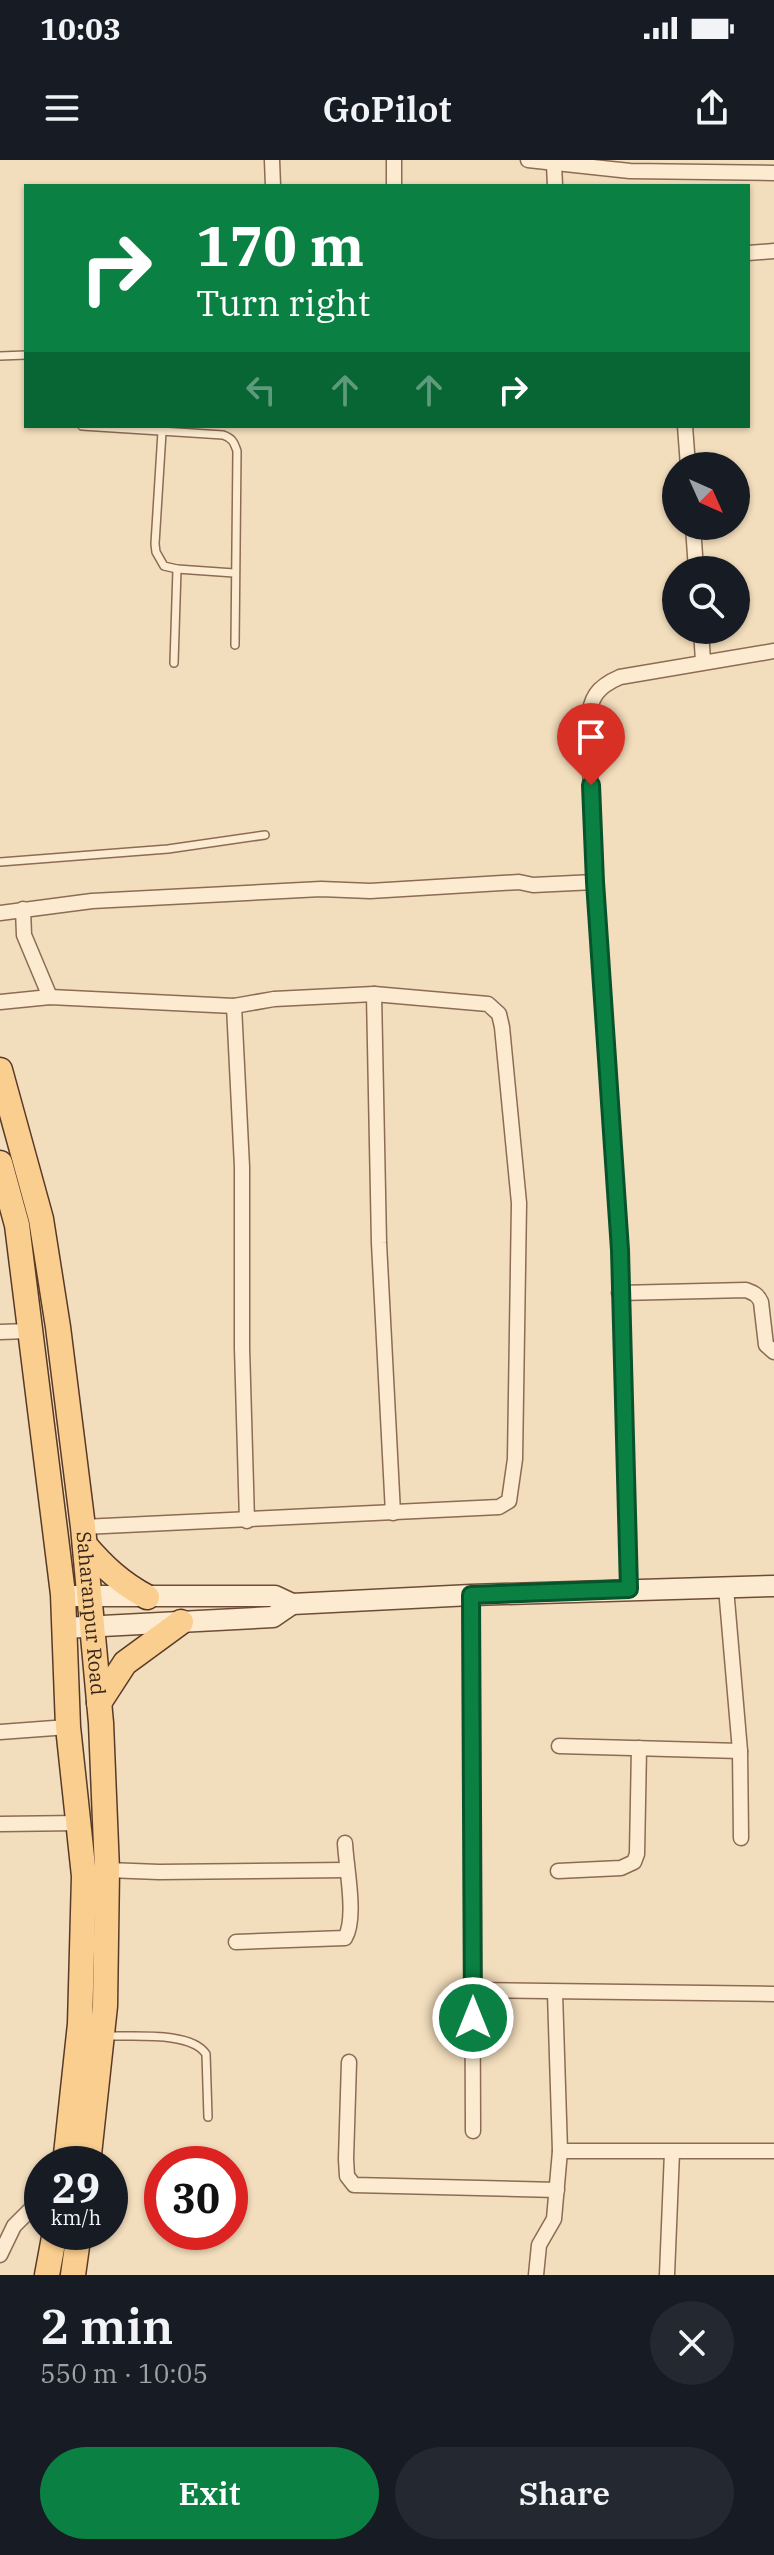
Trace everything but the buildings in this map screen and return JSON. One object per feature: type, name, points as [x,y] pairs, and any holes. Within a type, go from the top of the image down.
[{"type":"main road","name":"Saharanpur Road","points":[[0,1070],[41,1219],[58,1327],[84,1536],[99,1703],[107,1870],[105,2006],[90,2146]]},
{"type":"main road","name":"Saharanpur Road","points":[[0,1163],[17,1225],[63,1594],[68,1727],[80,1823],[84,1921],[80,2024],[67,2146]]},
{"type":"main road","points":[[17,1225],[41,1219]]},
{"type":"main road","points":[[84,1536],[106,1570],[124,1585],[147,1597]]},
{"type":"main road","points":[[99,1703],[125,1663],[181,1622]]},
{"type":"main road","points":[[47,2275],[52,2250]]},
{"type":"main road","points":[[73,2275],[76,2250]]},
{"type":"street","points":[[272,160],[273,184]]},
{"type":"street","points":[[394,160],[394,184]]},
{"type":"street","points":[[528,160],[630,178],[774,173]]},
{"type":"street","points":[[554,164],[555,184]]},
{"type":"street","points":[[750,253],[774,251]]},
{"type":"street","points":[[685,428],[687,452]]},
{"type":"street","points":[[702,644],[703,661]]},
{"type":"street","points":[[629,1589],[618,1219],[595,882],[589,704],[602,687],[620,677],[774,651]]},
{"type":"street","points":[[0,913],[92,901],[321,889],[370,891],[519,882],[533,885],[595,882]]},
{"type":"street","points":[[23,909],[24,935],[50,997]]},
{"type":"street","points":[[0,1002],[50,997],[234,1006],[274,999],[374,994],[480,1003],[495,1008],[502,1027],[519,1203],[515,1459],[509,1501],[499,1507],[247,1521],[84,1536]]},
{"type":"street","points":[[374,994],[379,1243],[393,1513]]},
{"type":"street","points":[[234,1006],[242,1167],[242,1348],[247,1521]]},
{"type":"street","points":[[619,1293],[746,1290],[758,1296],[761,1302],[766,1345],[774,1352]]},
{"type":"street","points":[[0,1332],[29,1331]]},
{"type":"street","points":[[63,1594],[88,1597],[275,1596],[292,1604],[629,1589],[774,1586]]},
{"type":"street","points":[[726,1588],[740,1751],[741,1838]]},
{"type":"street","points":[[471,1595],[473,2131]]},
{"type":"street","points":[[64,1628],[273,1617],[292,1604]]},
{"type":"street","points":[[0,1732],[68,1727]]},
{"type":"street","points":[[559,1746],[740,1751]]},
{"type":"street","points":[[558,1871],[621,1868],[634,1862],[637,1854],[639,1748]]},
{"type":"street","points":[[0,1824],[80,1823]]},
{"type":"street","points":[[236,1942],[345,1938],[349,1930],[350,1910],[345,1843]]},
{"type":"street","points":[[107,1870],[347,1870]]},
{"type":"street","points":[[473,1990],[774,1994]]},
{"type":"street","points":[[536,2275],[539,2245],[554,2219],[560,2151],[555,1993]]},
{"type":"street","points":[[349,2062],[346,2159],[347,2176],[354,2185],[557,2190]]},
{"type":"street","points":[[560,2151],[774,2151]]},
{"type":"street","points":[[667,2275],[672,2152]]},
{"type":"street","points":[[2,2244],[24,2213]]},
{"type":"lane","points":[[0,356],[24,355]]},
{"type":"lane","points":[[109,428],[223,435],[235,443],[235,645]]},
{"type":"lane","points":[[162,432],[156,552],[164,566],[234,573]]},
{"type":"lane","points":[[174,663],[177,569]]},
{"type":"lane","points":[[0,862],[168,849],[265,835]]},
{"type":"lane","points":[[101,2035],[158,2037],[196,2043],[206,2054],[208,2117]]},
{"type":"route","points":[[473,2018],[471,1595],[629,1589],[620,1250],[591,785]]}]
